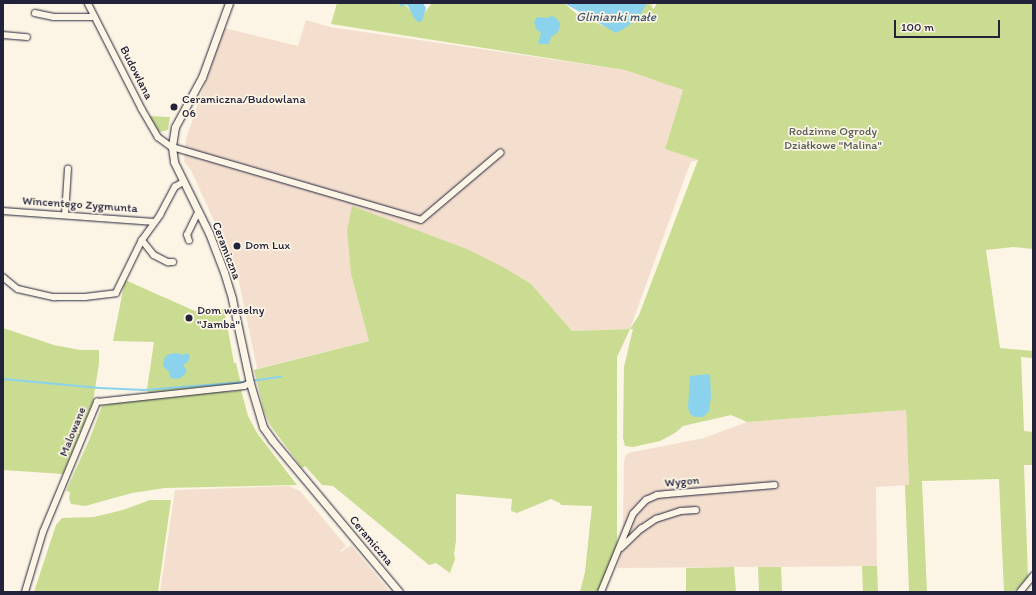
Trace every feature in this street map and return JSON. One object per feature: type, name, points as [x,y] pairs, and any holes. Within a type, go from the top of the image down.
[{"type":"street","name":"Budowlana","points":[[88,3],[158,137],[172,147]]},
{"type":"street","name":"Ceramiczna","points":[[228,3],[202,77],[176,127],[172,147],[174,162],[224,272],[232,299],[249,382],[258,414],[272,440],[399,592]]},
{"type":"street","points":[[35,13],[54,17],[94,17]]},
{"type":"street","points":[[3,35],[27,37]]},
{"type":"street","points":[[172,147],[421,220],[500,153]]},
{"type":"street","points":[[65,215],[68,169]]},
{"type":"street","points":[[3,277],[18,289],[54,297],[84,297],[116,293],[142,240],[155,222],[175,187],[183,182]]},
{"type":"street","name":"Wincentego Zygmunta","points":[[3,211],[155,222]]},
{"type":"street","points":[[189,242],[187,235],[198,212]]},
{"type":"street","points":[[142,240],[154,255],[168,262],[173,262]]},
{"type":"street","name":"Malowane","points":[[25,592],[43,532],[97,402],[249,382]]},
{"type":"street","name":"Wygon","points":[[601,592],[633,514],[646,500],[657,495],[776,485]]},
{"type":"street","points":[[618,551],[641,528],[656,519],[681,511],[696,510]]},
{"type":"street","points":[[1020,592],[1033,576]]},
{"type":"shaded area","points":[[306,20],[330,27],[625,70],[683,90],[665,149],[698,160],[691,162],[630,329],[572,331],[531,284],[347,231],[351,274],[369,341],[257,369],[237,272],[191,170],[184,162],[186,139],[224,28],[298,46]]},
{"type":"shaded area","points":[[906,410],[909,485],[876,487],[877,566],[617,568],[620,559],[623,522],[624,462],[628,453],[704,438],[747,422]]},
{"type":"shaded area","points":[[289,486],[300,491],[346,546],[340,551],[341,552],[351,545],[390,592],[160,592],[175,490]]},
{"type":"green space","name":"Rodzinne Ogrody Działkowe \"Malina\"","points":[[337,3],[405,4],[418,21],[432,3],[564,3],[579,16],[618,32],[646,3],[651,5],[651,3],[653,3],[651,6],[654,9],[657,3],[1033,3],[1033,249],[1013,247],[986,250],[1000,348],[1033,351],[1033,358],[1021,357],[1024,431],[1033,432],[1033,465],[1024,465],[1028,577],[1014,592],[1004,592],[999,479],[922,481],[927,592],[909,592],[905,485],[909,485],[906,410],[747,422],[731,415],[683,426],[675,433],[660,441],[633,447],[625,446],[623,438],[624,367],[633,329],[630,329],[639,315],[698,160],[665,149],[683,90],[625,70],[331,24]]},
{"type":"green space","points":[[149,116],[170,117],[168,130],[159,132]]},
{"type":"green space","points":[[352,206],[467,249],[503,267],[531,284],[572,331],[630,329],[617,357],[617,543],[615,552],[598,592],[580,592],[585,572],[592,506],[561,505],[560,503],[551,499],[517,513],[511,511],[512,499],[456,494],[455,559],[450,573],[436,563],[429,565],[333,486],[322,485],[305,466],[302,468],[270,425],[264,411],[254,370],[369,341],[351,274],[347,231]]},
{"type":"green space","points":[[125,280],[195,311],[224,309],[234,363],[236,363],[241,384],[148,394],[147,389],[154,342],[113,341]]},
{"type":"green space","points":[[3,328],[54,345],[80,350],[99,350],[99,363],[93,402],[63,474],[3,470]]},
{"type":"green space","points":[[227,390],[228,392],[241,390],[248,416],[257,433],[297,485],[165,488],[132,493],[85,506],[71,504],[69,498],[70,492],[66,491],[90,438],[102,406],[124,401]]},
{"type":"green space","points":[[150,500],[171,500],[158,592],[34,592],[56,525],[62,518],[94,517],[123,510]]},
{"type":"green space","points":[[862,566],[877,566],[878,592],[863,592]]},
{"type":"green space","points":[[734,567],[736,592],[686,592],[686,568]]},
{"type":"green space","points":[[758,567],[781,567],[782,592],[759,592]]},
{"type":"water","points":[[397,3],[423,3],[426,8],[422,21],[418,22],[414,18],[408,6],[405,4],[402,7]]},
{"type":"water","name":"Glinianki małe","points":[[564,3],[647,3],[640,15],[627,27],[616,33]]},
{"type":"water","points":[[552,16],[560,23],[558,32],[551,37],[549,44],[540,44],[538,42],[541,33],[536,29],[534,22],[537,17],[547,18]]},
{"type":"water","points":[[178,353],[182,355],[187,353],[190,356],[188,362],[183,365],[187,371],[181,378],[173,379],[170,377],[169,372],[163,364],[165,357],[169,354]]},
{"type":"water","points":[[710,374],[711,397],[709,411],[703,417],[695,417],[690,414],[688,408],[690,376]]},
{"type":"waterway","points":[[251,381],[281,377]]},
{"type":"waterway","points":[[3,379],[100,388],[144,390],[247,382]]},
{"type":"place","name":"Ceramiczna/Budowlana 06","points":[[174,107]]},
{"type":"place","name":"Dom Lux","points":[[237,246]]},
{"type":"place","name":"Dom weselny \"Jamba\"","points":[[189,318]]}]
